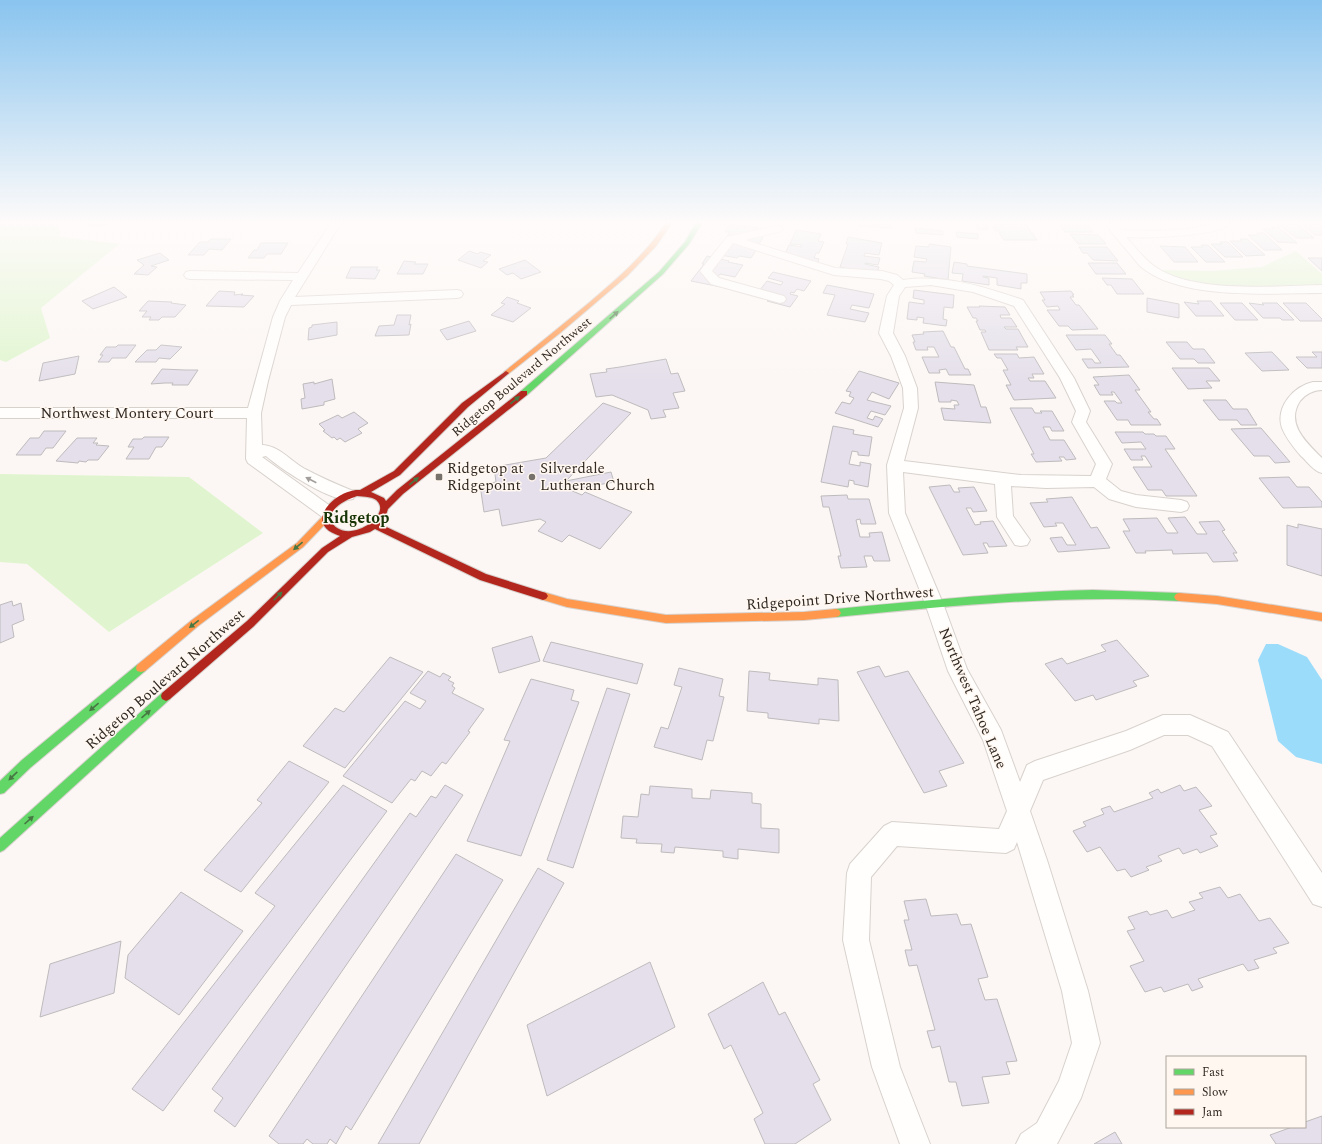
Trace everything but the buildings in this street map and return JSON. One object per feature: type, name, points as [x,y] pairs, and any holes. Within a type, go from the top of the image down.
[{"type":"main road","name":"Ridgetop Boulevard Northwest","points":[[355,494],[397,473],[465,405],[558,332],[623,276]]},
{"type":"main road","name":"Ridgetop Boulevard Northwest","points":[[385,507],[405,488],[543,378],[657,276]]},
{"type":"main road","points":[[355,494],[375,495],[382,499],[385,507],[385,511],[381,518],[375,525],[366,530],[350,534],[338,533],[331,529],[327,524],[326,515],[332,505],[355,494]]},
{"type":"main road","name":"Ridgetop Boulevard Northwest","points":[[0,789],[26,764],[195,623],[300,545],[326,515]]},
{"type":"main road","name":"Ridgepoint Drive Northwest","points":[[375,525],[483,577],[520,590],[566,603],[666,619],[804,616],[935,606],[1036,596],[1146,594],[1217,600],[1322,617]]},
{"type":"main road","name":"Ridgetop Boulevard Northwest","points":[[0,846],[107,748],[250,624],[325,550],[350,534]]},
{"type":"street","points":[[266,276],[300,277],[286,301],[279,317],[261,381],[254,413],[254,459],[326,515]]},
{"type":"street","points":[[711,276],[715,281],[780,300]]},
{"type":"street","points":[[887,276],[893,278],[901,284],[912,282],[950,284],[977,289],[1019,302],[1067,378],[1083,411],[1079,422],[1104,464],[1097,481]]},
{"type":"street","points":[[1166,276],[1186,283],[1230,288],[1322,289]]},
{"type":"street","name":"Northwest Tahoe Lane","points":[[901,284],[893,296],[886,333],[898,356],[910,388],[911,408],[895,465],[897,513],[935,606],[958,671],[993,738],[1019,813],[1073,983],[1086,1043],[1071,1088],[1050,1127],[1046,1133],[1031,1144]]},
{"type":"street","points":[[286,301],[456,294]]},
{"type":"street","points":[[1322,386],[1310,387],[1300,392],[1291,403],[1288,415],[1289,427],[1297,439],[1322,468]]},
{"type":"street","name":"Northwest Montery Court","points":[[0,413],[254,413]]},
{"type":"street","points":[[255,450],[270,450],[282,463],[311,480],[355,494]]},
{"type":"street","points":[[895,465],[1003,481],[1065,484],[1097,481],[1115,495],[1136,501],[1181,506]]},
{"type":"street","points":[[1003,481],[1005,517],[1021,540]]},
{"type":"street","points":[[915,1144],[886,1067],[856,940],[859,873],[892,834],[1006,841],[1036,772],[1130,740],[1163,725],[1190,725],[1220,739],[1322,895]]},
{"type":"green space","points":[[0,276],[80,276],[41,308],[50,338],[6,362],[0,360]]},
{"type":"green space","points":[[1174,276],[1322,276],[1322,289],[1201,286]]},
{"type":"green space","points":[[0,474],[189,477],[263,533],[109,632],[27,564],[0,562]]},
{"type":"water","points":[[1266,644],[1278,644],[1307,657],[1322,680],[1322,764],[1296,757],[1278,741],[1258,660]]},
{"type":"traffic: fast","points":[[524,393],[657,276]]},
{"type":"traffic: fast","points":[[836,613],[964,601],[1050,595],[1136,594],[1179,597]]},
{"type":"traffic: fast","points":[[0,789],[26,764],[141,668]]},
{"type":"traffic: fast","points":[[0,846],[166,696]]},
{"type":"traffic: slow","points":[[506,373],[558,332],[623,276]]},
{"type":"traffic: slow","points":[[141,668],[195,623],[300,545],[326,518]]},
{"type":"traffic: slow","points":[[543,596],[567,603],[666,619],[804,616],[836,613]]},
{"type":"traffic: slow","points":[[1179,597],[1217,600],[1322,617]]},
{"type":"traffic: jam","points":[[362,493],[397,473],[465,405],[506,373]]},
{"type":"traffic: jam","points":[[385,507],[400,492],[524,393]]},
{"type":"traffic: jam","points":[[357,493],[373,495],[382,500],[384,507],[382,515],[376,523],[367,530],[355,534],[343,534],[334,531],[328,525],[326,519],[326,514],[329,509],[340,500],[357,493]]},
{"type":"traffic: jam","points":[[375,525],[483,577],[543,596]]},
{"type":"traffic: jam","points":[[166,696],[250,624],[325,550],[350,534]]},
{"type":"place","name":"Ridgetop at Ridgepoint","points":[[439,477]]},
{"type":"place","name":"Silverdale Lutheran Church","points":[[532,477]]},
{"type":"district","name":"Ridgetop","points":[[356,517]]}]
